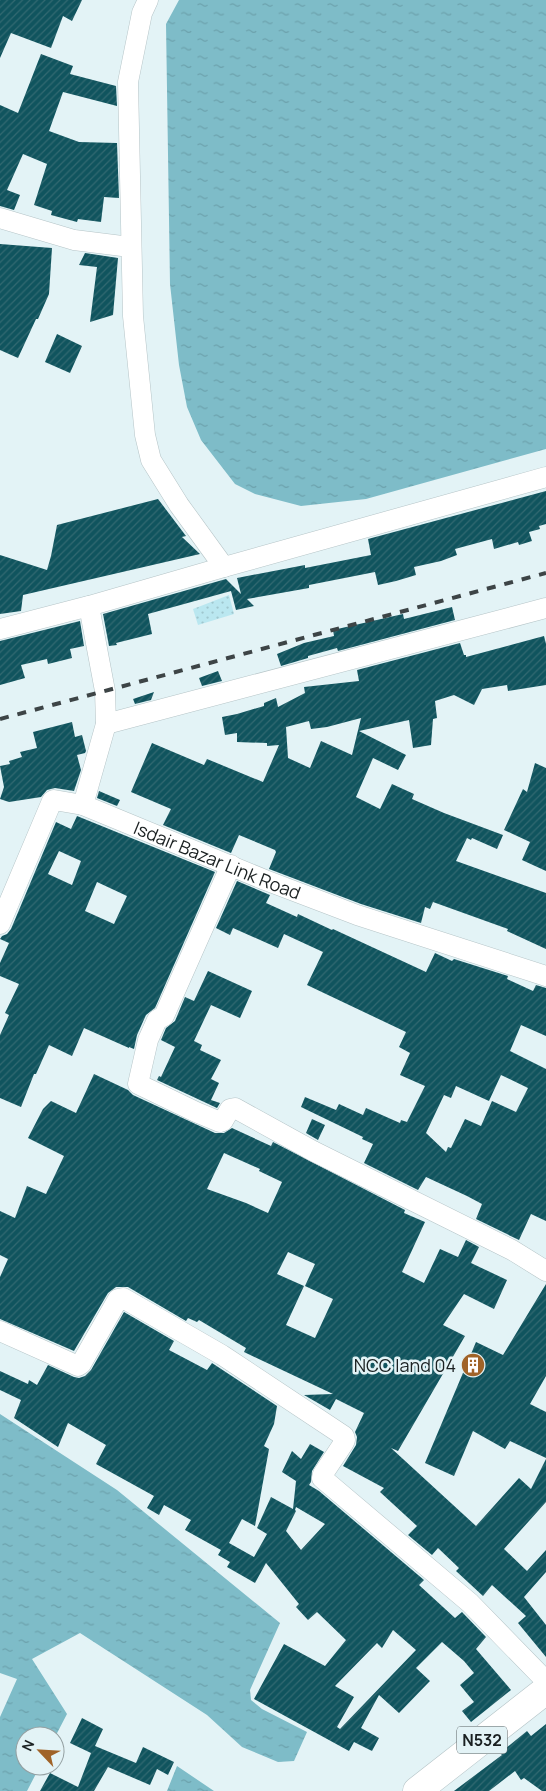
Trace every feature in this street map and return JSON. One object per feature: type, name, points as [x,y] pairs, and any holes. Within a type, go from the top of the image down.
[{"type":"highway","name":"N532","points":[[417,1791],[546,1690]]},
{"type":"street","points":[[148,0],[142,13],[128,82],[130,247],[133,316],[145,435],[151,460],[179,505],[224,567]]},
{"type":"street","points":[[0,218],[74,240],[130,247]]},
{"type":"street","points":[[0,629],[89,606],[546,477]]},
{"type":"street","points":[[83,805],[106,724],[105,691],[89,606]]},
{"type":"street","points":[[106,724],[546,608]]},
{"type":"street","name":"Isdair Bazar Link Road","points":[[0,924],[54,800],[83,805],[357,915],[546,976]]},
{"type":"street","points":[[231,865],[164,1016],[158,1020],[148,1040],[138,1084],[220,1122],[223,1121],[230,1108],[235,1108],[313,1151],[512,1250],[546,1270]]},
{"type":"street","points":[[0,1332],[78,1366],[81,1364],[118,1299],[123,1298],[222,1355],[344,1436],[343,1444],[322,1478],[470,1603],[546,1681]]},
{"type":"shaded area","points":[[229,595],[234,614],[198,625],[193,609]]},
{"type":"water","points":[[179,0],[546,0],[546,449],[366,499],[301,506],[255,494],[235,484],[201,440],[187,407],[179,365],[170,284],[166,24]]},
{"type":"water","points":[[0,1414],[117,1490],[280,1623],[250,1690],[251,1700],[262,1709],[307,1732],[294,1761],[278,1762],[242,1747],[207,1715],[80,1633],[32,1659],[67,1714],[61,1726],[15,1726],[15,1776],[35,1776],[27,1791],[0,1791],[0,1717],[17,1679],[0,1673]]},
{"type":"water","points":[[177,1766],[214,1791],[167,1791]]},
{"type":"building","points":[[0,0],[82,0],[72,21],[63,16],[51,48],[11,33],[0,58]]},
{"type":"building","points":[[41,54],[73,66],[70,74],[116,86],[117,106],[63,92],[49,131],[79,142],[117,143],[119,198],[104,197],[101,222],[78,219],[77,222],[51,215],[52,211],[34,205],[47,164],[23,154],[7,190],[20,195],[14,210],[0,206],[0,105],[18,113]]},
{"type":"building","points":[[0,244],[52,248],[49,294],[18,358],[0,350]]},
{"type":"building","points":[[85,253],[118,258],[113,315],[90,322],[97,267],[79,265]]},
{"type":"building","points":[[57,334],[82,346],[70,373],[45,362]]},
{"type":"building","points":[[546,491],[546,524],[539,526],[540,529],[529,532],[532,541],[519,545],[518,542],[494,549],[492,539],[455,549],[457,555],[414,567],[416,575],[396,581],[378,585],[375,572],[309,585],[309,588],[247,599],[254,606],[236,610],[231,591],[148,614],[152,634],[109,646],[103,614],[226,579],[241,594],[237,578],[305,565],[305,568],[371,555],[368,539]]},
{"type":"building","points":[[158,499],[186,536],[182,537],[200,554],[23,595],[21,611],[0,614],[0,555],[47,570],[57,525]]},
{"type":"building","points":[[452,607],[455,620],[338,651],[337,648],[281,666],[277,654],[304,643],[334,636],[333,630],[403,614],[404,619]]},
{"type":"building","points":[[80,621],[84,646],[70,649],[72,658],[48,664],[47,659],[21,665],[25,678],[0,685],[0,641]]},
{"type":"building","points":[[544,636],[546,644],[546,685],[508,691],[507,685],[482,689],[474,705],[454,695],[435,701],[437,718],[433,719],[431,745],[413,748],[409,720],[359,731],[406,755],[398,770],[373,758],[356,797],[380,809],[392,784],[414,794],[412,799],[503,835],[497,849],[472,838],[471,840],[467,838],[456,861],[546,893],[546,949],[507,931],[508,929],[433,902],[430,909],[425,907],[421,923],[361,904],[269,869],[276,852],[275,850],[239,835],[231,853],[163,825],[171,809],[131,792],[152,743],[204,765],[207,759],[263,782],[279,745],[267,746],[267,743],[237,742],[237,733],[225,735],[222,717],[264,706],[264,703],[276,698],[278,707],[305,693],[304,687],[359,681],[357,670],[460,643],[466,657]],"holes":[[[361,718],[352,755],[321,741],[310,768],[288,758],[286,727],[309,721],[311,729]]]},
{"type":"building","points":[[218,671],[222,681],[202,686],[199,678]]},
{"type":"building","points":[[154,692],[151,700],[135,704],[133,699]]},
{"type":"building","points":[[72,722],[75,737],[82,735],[86,751],[77,755],[81,770],[74,791],[55,788],[47,790],[41,797],[9,802],[0,799],[4,787],[0,766],[10,764],[9,761],[22,757],[20,752],[37,748],[33,732]]},
{"type":"building","points":[[535,763],[546,768],[546,871],[522,860],[530,842],[504,830],[523,789],[527,792]]},
{"type":"building","points":[[99,791],[120,800],[117,806],[97,798]]},
{"type":"building","points":[[77,816],[215,872],[155,1008],[146,1015],[137,1035],[134,1049],[84,1028],[72,1056],[49,1045],[36,1074],[34,1074],[21,1107],[0,1098],[0,1035],[9,1015],[5,1013],[19,984],[0,976],[0,963],[9,943],[0,939],[11,929],[56,822],[71,829]],"holes":[[[59,851],[81,861],[72,885],[48,874]],[[97,882],[127,896],[114,924],[85,911]]]},
{"type":"building","points":[[237,881],[270,895],[266,903],[297,917],[298,914],[333,929],[426,972],[435,953],[452,961],[454,959],[508,976],[507,979],[533,991],[536,985],[546,988],[546,1036],[521,1025],[510,1051],[546,1069],[546,1221],[531,1214],[519,1240],[476,1219],[482,1204],[467,1196],[426,1177],[418,1190],[364,1163],[373,1144],[362,1139],[363,1137],[301,1107],[305,1097],[336,1110],[339,1104],[363,1115],[366,1108],[400,1123],[401,1120],[407,1122],[425,1086],[400,1075],[410,1053],[399,1047],[406,1032],[307,985],[323,952],[284,934],[278,948],[233,928],[230,935],[216,928]],"holes":[[[501,1075],[528,1088],[516,1112],[492,1101],[481,1126],[465,1119],[451,1148],[448,1147],[446,1152],[426,1133],[444,1095],[451,1098],[456,1086],[489,1101]]]},
{"type":"building","points":[[208,971],[252,991],[240,1018],[211,1005],[194,1041],[202,1045],[200,1050],[221,1060],[211,1079],[219,1083],[211,1100],[220,1103],[217,1108],[157,1080],[159,1076],[161,1077],[175,1047],[161,1040],[166,1028],[175,1021],[185,997],[194,1001]]},
{"type":"building","points":[[94,1074],[128,1090],[133,1095],[215,1133],[224,1133],[232,1128],[271,1146],[273,1142],[405,1210],[404,1213],[425,1222],[402,1272],[424,1283],[440,1249],[458,1257],[466,1240],[479,1247],[471,1263],[507,1280],[494,1309],[464,1294],[443,1325],[465,1336],[398,1451],[391,1448],[476,1526],[519,1478],[531,1489],[546,1459],[546,1502],[504,1549],[527,1571],[546,1550],[546,1572],[524,1597],[546,1625],[546,1657],[518,1623],[526,1616],[492,1585],[483,1596],[456,1571],[459,1568],[438,1548],[432,1555],[408,1535],[417,1526],[380,1492],[384,1488],[343,1466],[356,1445],[357,1437],[355,1432],[364,1413],[336,1399],[330,1410],[304,1395],[333,1394],[244,1352],[246,1348],[199,1320],[197,1322],[188,1318],[186,1321],[128,1287],[116,1287],[108,1293],[74,1351],[0,1319],[0,1277],[8,1259],[0,1255],[0,1211],[15,1218],[27,1186],[46,1194],[64,1156],[28,1138],[43,1109],[51,1101],[76,1113]],"holes":[[[224,1153],[260,1169],[259,1171],[282,1182],[268,1213],[207,1189]],[[288,1252],[315,1264],[305,1286],[333,1299],[315,1338],[286,1325],[304,1286],[277,1274]]]},
{"type":"building","points":[[312,1119],[325,1125],[318,1140],[306,1133]]},
{"type":"building","name":"NCC land 04","points":[[546,1284],[546,1376],[530,1404],[546,1412],[546,1458],[510,1441],[505,1449],[473,1431],[454,1476],[425,1463],[476,1342],[503,1355]]},
{"type":"building","points":[[124,1312],[174,1341],[169,1350],[207,1370],[212,1363],[277,1406],[274,1424],[264,1446],[269,1449],[255,1526],[242,1519],[229,1543],[254,1557],[267,1534],[257,1528],[271,1497],[293,1509],[296,1481],[282,1472],[292,1451],[301,1459],[310,1444],[324,1452],[312,1471],[309,1485],[319,1491],[424,1580],[419,1585],[455,1618],[462,1612],[486,1637],[476,1649],[511,1690],[471,1722],[462,1711],[474,1702],[460,1685],[474,1673],[464,1661],[442,1642],[416,1668],[430,1681],[399,1713],[379,1695],[361,1728],[379,1738],[372,1751],[354,1742],[349,1751],[254,1699],[284,1644],[325,1666],[346,1640],[317,1612],[308,1620],[296,1607],[299,1604],[266,1563],[255,1583],[227,1567],[230,1562],[218,1555],[221,1550],[185,1530],[191,1520],[164,1505],[159,1515],[147,1508],[154,1496],[96,1464],[106,1445],[68,1423],[58,1447],[14,1418],[21,1400],[0,1390],[0,1371],[28,1384],[29,1380],[37,1385],[48,1365],[79,1378],[85,1376],[91,1370]],"holes":[[[296,1507],[325,1524],[301,1550],[286,1531],[296,1511]],[[393,1630],[416,1650],[340,1729],[337,1727],[354,1697],[335,1686],[377,1643],[382,1648]]]},
{"type":"building","points":[[82,1718],[103,1729],[95,1746],[136,1763],[143,1747],[174,1762],[168,1775],[157,1769],[150,1785],[108,1767],[94,1791],[40,1791],[48,1776],[56,1776],[78,1787],[91,1753],[70,1743]]},
{"type":"building","points":[[546,1724],[546,1791],[542,1791],[524,1778],[521,1780],[515,1771],[489,1791],[454,1791],[502,1755],[500,1753],[527,1731],[531,1736]]},
{"type":"railway","points":[[0,719],[546,573]]},
{"type":"place","name":"NCC land 04","points":[[473,1365]]}]
